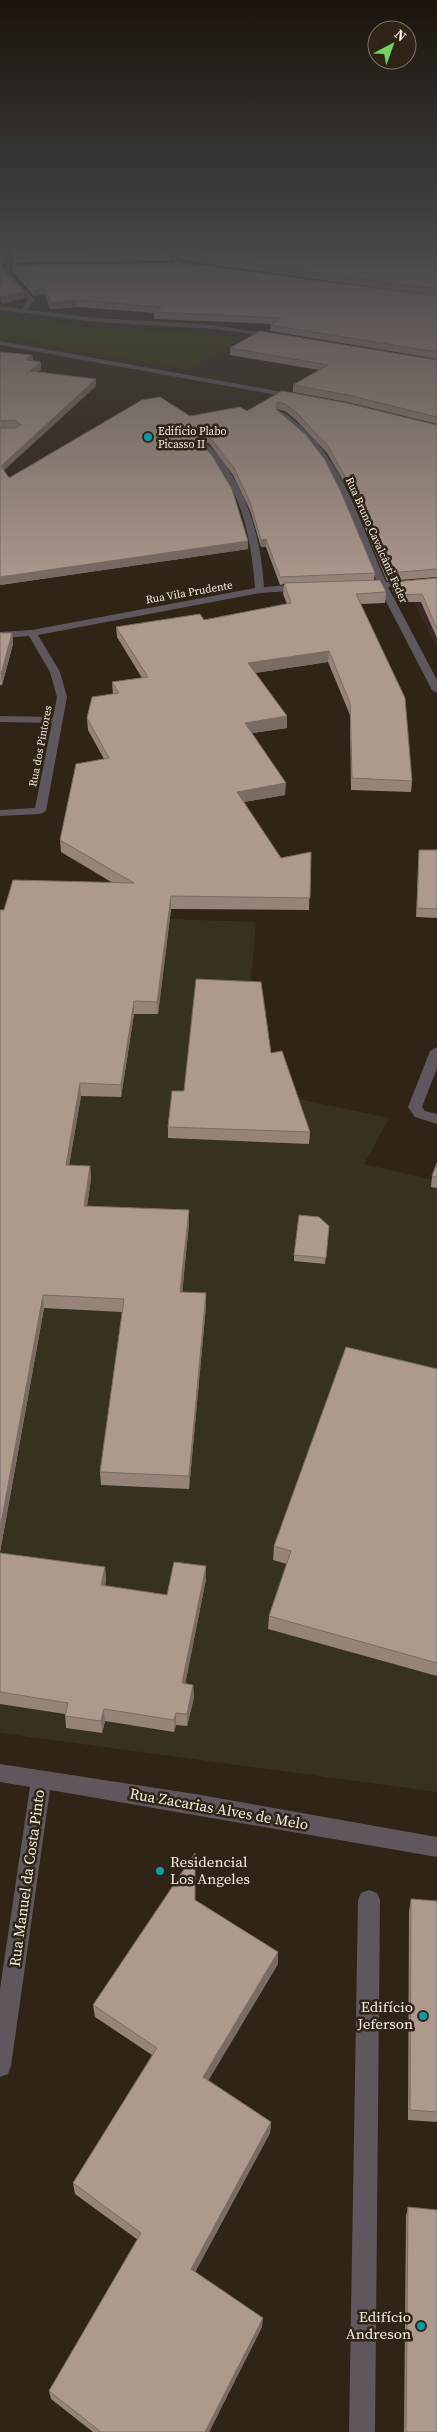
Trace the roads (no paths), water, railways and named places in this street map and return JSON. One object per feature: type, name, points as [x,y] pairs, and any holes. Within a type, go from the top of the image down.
[{"type":"street","points":[[90,359],[310,400]]},
{"type":"street","name":"Rua Bruno Cavalcânti Feder","points":[[280,412],[311,438],[329,461],[383,586],[437,690]]},
{"type":"street","points":[[205,446],[232,481],[248,513],[256,554],[260,590]]},
{"type":"street","points":[[351,586],[383,586],[437,581]]},
{"type":"street","name":"Rua Vila Prudente","points":[[0,635],[32,633],[260,590],[316,587]]},
{"type":"street","name":"Rua dos Pintores","points":[[0,814],[40,811],[58,720],[62,697],[60,685],[55,672],[32,633]]},
{"type":"street","points":[[0,719],[58,720]]},
{"type":"street","points":[[437,1051],[414,1107],[416,1111],[437,1119]]},
{"type":"street","name":"Rua Zacarias Alves de Melo","points":[[0,1773],[437,1846]]},
{"type":"street","name":"Rua Manuel da Costa Pinto","points":[[0,2066],[42,1780]]},
{"type":"street","points":[[362,2432],[369,1900]]},
{"type":"place","name":"Edifício Plabo Picasso II","points":[[148,437]]},
{"type":"place","name":"Residencial Los Angeles","points":[[160,1871]]},
{"type":"place","name":"Edifício Jeferson","points":[[423,2016]]},
{"type":"place","name":"Edifício Andreson","points":[[421,2326]]}]
